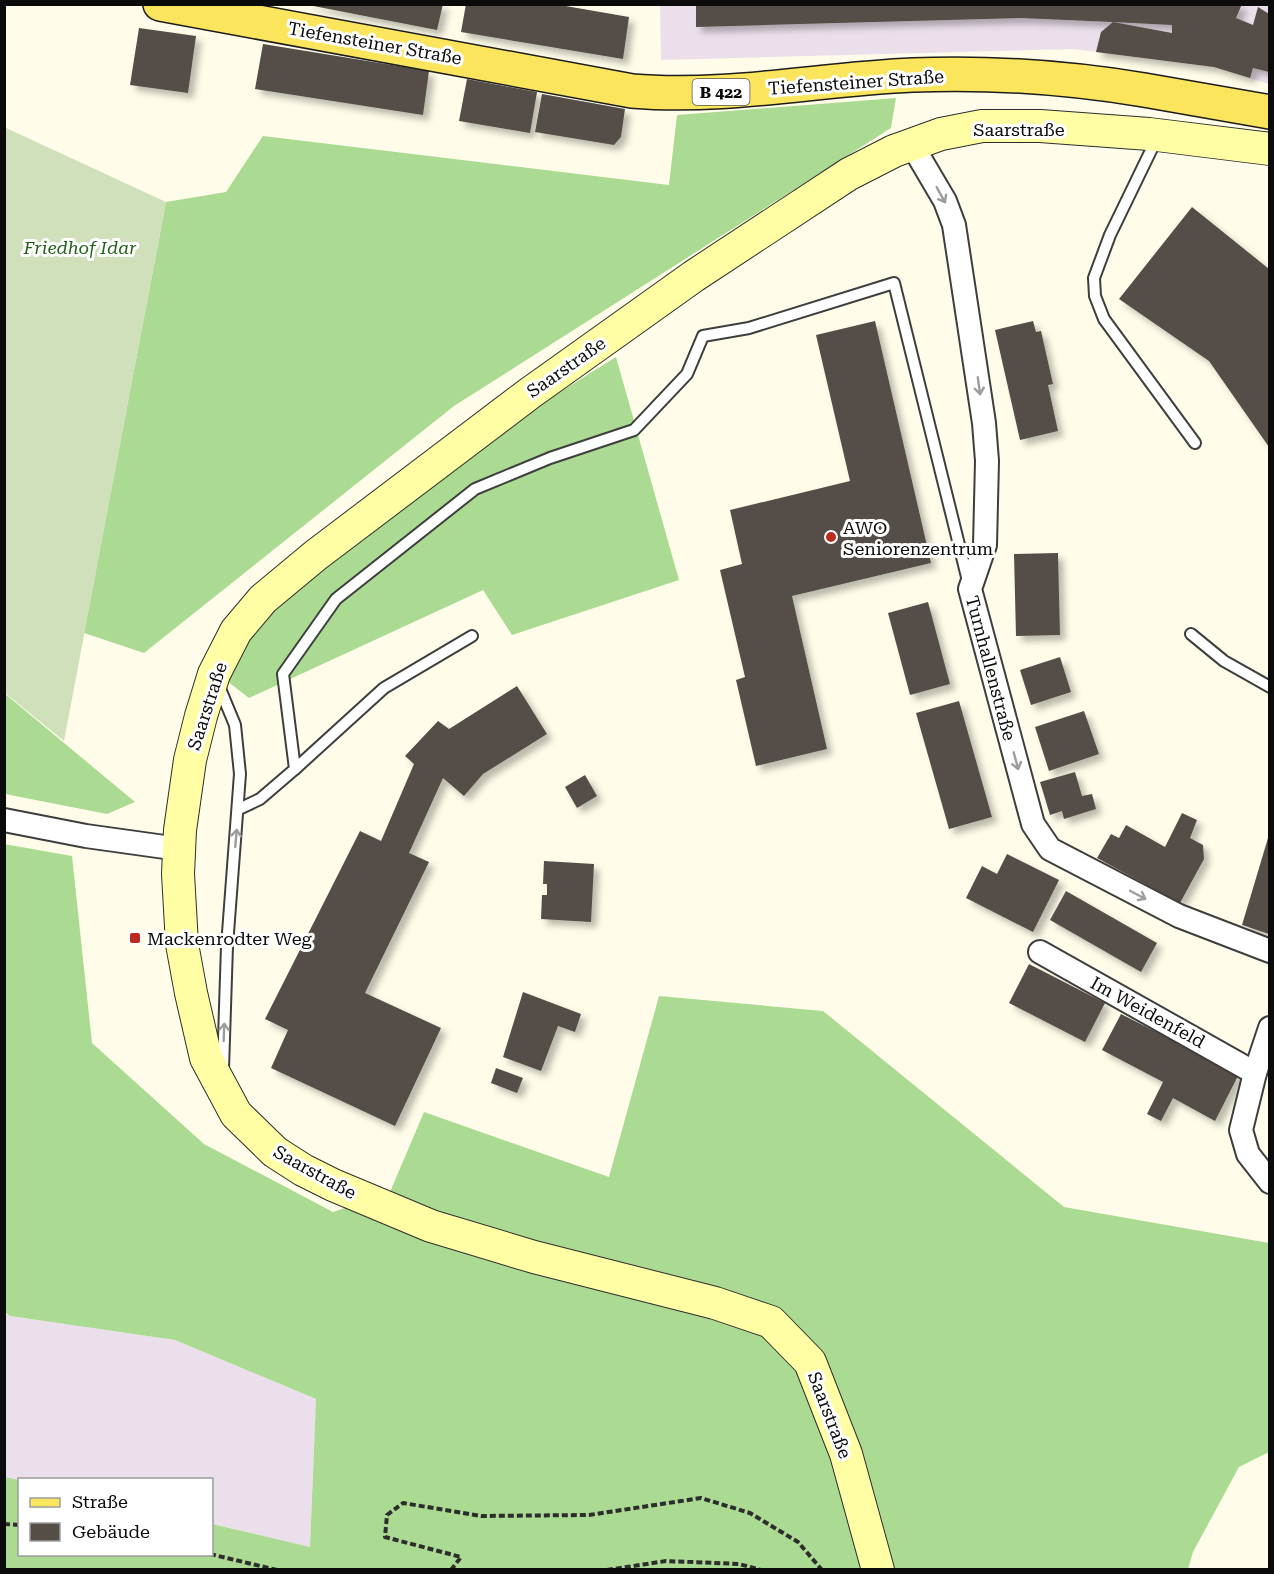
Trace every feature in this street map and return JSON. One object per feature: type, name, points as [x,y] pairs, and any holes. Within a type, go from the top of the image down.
[{"type":"main road","name":"Tiefensteiner Straße","points":[[160,4],[632,91],[670,94],[716,92],[913,75],[981,75],[1132,88],[1269,112]]},
{"type":"street","name":"Saarstraße","points":[[878,1569],[846,1455],[810,1362],[771,1323],[715,1303],[534,1257],[431,1226],[333,1185],[275,1152],[236,1114],[206,1058],[182,944],[179,849],[190,760],[214,674],[236,631],[263,599],[316,555],[530,393],[712,264],[849,174],[894,151],[941,134],[982,126],[1040,126],[1158,135],[1269,149]]},
{"type":"street","name":"Turnhallenstraße","points":[[912,145],[945,201],[954,225],[984,423],[987,461],[985,545],[970,589],[1033,824],[1050,849],[1179,916],[1269,951]]},
{"type":"street","points":[[4,820],[96,838],[179,849]]},
{"type":"street","name":"Im Weidenfeld","points":[[1040,952],[1255,1072]]},
{"type":"street","points":[[1269,1028],[1255,1072],[1241,1130],[1248,1154],[1269,1182]]},
{"type":"lane","points":[[1158,135],[1110,235],[1094,278],[1095,296],[1104,319],[1195,443]]},
{"type":"lane","points":[[295,769],[283,674],[336,599],[475,489],[550,458],[634,430],[687,375],[703,336],[749,328],[894,283],[970,589]]},
{"type":"lane","points":[[1191,634],[1224,661],[1269,687]]},
{"type":"lane","points":[[239,809],[260,799],[384,688],[472,636]]},
{"type":"lane","points":[[214,674],[235,725],[240,774],[227,946],[222,1091]]},
{"type":"path","points":[[451,1569],[461,1557],[385,1537],[387,1515],[403,1503],[481,1516],[589,1515],[701,1498],[750,1513],[798,1542],[822,1569]]},
{"type":"path","points":[[213,1555],[277,1569]]},
{"type":"path","points":[[607,1569],[666,1561],[739,1564],[761,1569]]},
{"type":"shaded area","points":[[660,5],[1269,5],[1269,84],[1214,67],[1073,49],[661,60]]},
{"type":"shaded area","points":[[4,1312],[10,1316],[175,1340],[316,1399],[310,1547],[213,1524],[213,1478],[18,1480],[5,1477]]},
{"type":"green space","points":[[896,98],[891,128],[454,406],[144,653],[84,633],[166,202],[226,192],[263,136],[669,185],[677,115]]},
{"type":"green space","name":"Friedhof Idar","points":[[4,127],[166,202],[64,741],[5,693]]},
{"type":"green space","points":[[616,357],[679,580],[512,635],[483,590],[249,698],[227,681],[267,609],[459,455]]},
{"type":"green space","points":[[4,693],[135,802],[107,814],[5,794]]},
{"type":"green space","points":[[4,844],[72,856],[92,1043],[204,1144],[333,1212],[390,1192],[424,1112],[609,1177],[659,996],[823,1011],[1064,1207],[1269,1243],[1269,1452],[1239,1467],[1193,1552],[1188,1569],[5,1569],[5,1477],[18,1480],[18,1556],[213,1556],[213,1524],[310,1547],[316,1399],[175,1340],[10,1316],[5,1312]]},
{"type":"building","points":[[303,4],[443,4],[437,30]]},
{"type":"building","points":[[466,4],[554,4],[629,17],[623,59],[461,32]]},
{"type":"building","points":[[696,4],[1242,4],[1236,18],[1253,25],[1258,7],[1269,14],[1269,72],[1253,68],[1250,78],[1214,67],[1096,52],[1101,32],[1113,22],[1021,18],[696,27]],"holes":[[[1113,22],[1172,25],[1172,33]]]},
{"type":"building","points":[[139,28],[196,36],[188,93],[130,85]]},
{"type":"building","points":[[263,44],[429,71],[423,115],[255,89]]},
{"type":"building","points":[[467,79],[537,92],[530,133],[459,121]]},
{"type":"building","points":[[542,94],[625,109],[621,137],[614,145],[535,132]]},
{"type":"building","points":[[1192,207],[1269,269],[1269,447],[1209,361],[1119,299]]},
{"type":"building","name":"AWO Seniorenzentrum","points":[[875,321],[931,563],[792,596],[827,749],[756,766],[736,680],[745,677],[720,570],[742,564],[730,510],[850,481],[816,335]]},
{"type":"building","points":[[1033,321],[1036,332],[1041,331],[1053,384],[1048,385],[1058,431],[1020,440],[995,330]]},
{"type":"building","points":[[1058,553],[1060,635],[1016,636],[1014,554]]},
{"type":"building","points":[[928,602],[950,684],[910,695],[888,613]]},
{"type":"building","points":[[1060,657],[1071,692],[1031,705],[1020,670]]},
{"type":"building","points":[[517,686],[547,734],[483,774],[464,796],[443,778],[409,853],[429,862],[365,993],[441,1028],[395,1126],[271,1068],[288,1030],[265,1019],[360,831],[381,841],[414,764],[405,756],[438,721],[449,729]]},
{"type":"building","points":[[959,701],[992,817],[949,829],[916,713]]},
{"type":"building","points":[[1084,711],[1099,754],[1049,771],[1035,727]]},
{"type":"building","points":[[1075,772],[1082,796],[1092,794],[1096,809],[1064,819],[1062,811],[1050,815],[1040,782]]},
{"type":"building","points":[[585,775],[597,796],[577,808],[565,787]]},
{"type":"building","points":[[1182,813],[1197,820],[1190,838],[1203,845],[1204,859],[1180,903],[1097,858],[1111,834],[1119,838],[1126,825],[1165,847]]},
{"type":"building","points":[[1269,839],[1269,934],[1242,925]]},
{"type":"building","points":[[1007,854],[1059,880],[1033,932],[966,898],[982,866],[997,874]]},
{"type":"building","points":[[544,861],[594,864],[591,922],[541,919],[542,895],[547,895],[547,884],[543,884]]},
{"type":"building","points":[[1066,891],[1157,943],[1141,972],[1050,920]]},
{"type":"building","points":[[1029,964],[1105,1003],[1085,1042],[1009,1003]]},
{"type":"building","points":[[523,992],[581,1014],[575,1032],[558,1026],[541,1071],[503,1057]]},
{"type":"building","points":[[1121,1014],[1239,1074],[1215,1121],[1173,1098],[1161,1121],[1147,1114],[1163,1082],[1102,1050]]},
{"type":"building","points":[[496,1068],[523,1078],[517,1093],[491,1083]]},
{"type":"place","name":"AWO Seniorenzentrum","points":[[831,537]]},
{"type":"place","name":"Mackenrodter Weg","points":[[135,938]]}]
